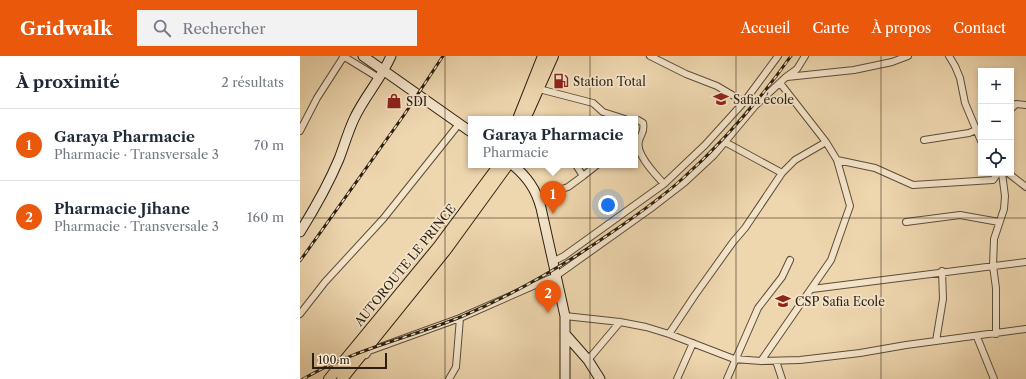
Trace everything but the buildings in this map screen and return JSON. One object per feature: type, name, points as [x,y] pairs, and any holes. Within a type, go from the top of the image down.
[{"type":"main road","points":[[363,56],[382,74],[468,130]]},
{"type":"main road","points":[[300,232],[317,206],[338,160],[354,119],[382,74],[390,56]]},
{"type":"main road","points":[[519,116],[544,56]]},
{"type":"main road","points":[[527,116],[553,56]]},
{"type":"main road","name":"AUTOROUTE LE PRINCE","points":[[329,379],[504,168]]},
{"type":"main road","name":"AUTOROUTE LE PRINCE","points":[[342,379],[446,250],[504,168]]},
{"type":"main road","points":[[511,168],[526,176],[538,198],[565,316],[565,379]]},
{"type":"main road","points":[[566,335],[588,360],[600,379]]},
{"type":"street","points":[[300,131],[303,117],[343,56],[382,74]]},
{"type":"street","points":[[650,56],[686,74],[717,86],[744,102]]},
{"type":"street","points":[[552,262],[564,256],[664,184],[705,145],[744,102],[778,56]]},
{"type":"street","points":[[347,379],[369,351],[460,318],[556,276],[650,209],[685,182],[714,154],[755,106],[796,69],[805,56]]},
{"type":"street","points":[[786,77],[854,70],[892,62],[908,56]]},
{"type":"street","points":[[924,140],[969,133],[978,129],[965,103],[960,78],[949,56]]},
{"type":"street","points":[[761,361],[831,260],[850,206],[837,160],[826,142],[780,83]]},
{"type":"street","points":[[539,89],[593,103],[603,112],[616,116]]},
{"type":"street","points":[[1014,106],[1016,104],[1026,105]]},
{"type":"street","points":[[638,120],[643,123],[645,128],[638,139]]},
{"type":"street","points":[[300,314],[325,282],[383,219],[460,124]]},
{"type":"street","points":[[725,142],[782,173]]},
{"type":"street","points":[[669,334],[733,242],[745,228],[782,173],[795,160],[826,142]]},
{"type":"street","points":[[638,146],[646,163],[664,184]]},
{"type":"street","points":[[837,160],[876,168],[913,185],[993,180],[996,176]]},
{"type":"street","points":[[578,168],[583,176]]},
{"type":"street","points":[[538,198],[568,187],[593,168]]},
{"type":"street","points":[[996,334],[996,288],[993,266],[994,239],[1004,209],[1005,196],[1002,176]]},
{"type":"street","points":[[1012,176],[1026,187]]},
{"type":"street","points":[[906,222],[960,214],[999,222]]},
{"type":"street","points":[[726,379],[758,308],[782,276],[790,260]]},
{"type":"street","points":[[812,289],[942,271],[1026,262]]},
{"type":"street","points":[[936,341],[943,299],[942,271]]},
{"type":"street","points":[[565,316],[620,322],[646,327],[693,343],[734,360],[761,361],[800,360],[860,353],[1026,329]]},
{"type":"street","points":[[449,379],[456,367],[460,318]]},
{"type":"street","points":[[588,360],[620,322]]},
{"type":"street","points":[[976,337],[994,379]]},
{"type":"street","points":[[677,379],[693,343]]},
{"type":"street","points":[[776,361],[782,379]]},
{"type":"railway","points":[[300,261],[404,115],[443,56]]},
{"type":"railway","points":[[303,379],[342,360],[382,344],[443,324],[484,307],[564,264],[602,239],[659,198],[696,166],[739,121],[791,56]]},
{"type":"place","name":"Station Total","points":[[561,81]]},
{"type":"place","name":"Safia école","points":[[721,99]]},
{"type":"place","name":"SDI","points":[[394,101]]},
{"type":"place","name":"Garaya Pharmacie","points":[[553,214]]},
{"type":"place","name":"CSP Safia Ecole","points":[[783,301]]},
{"type":"place","name":"Pharmacie Jihane","points":[[548,313]]}]
